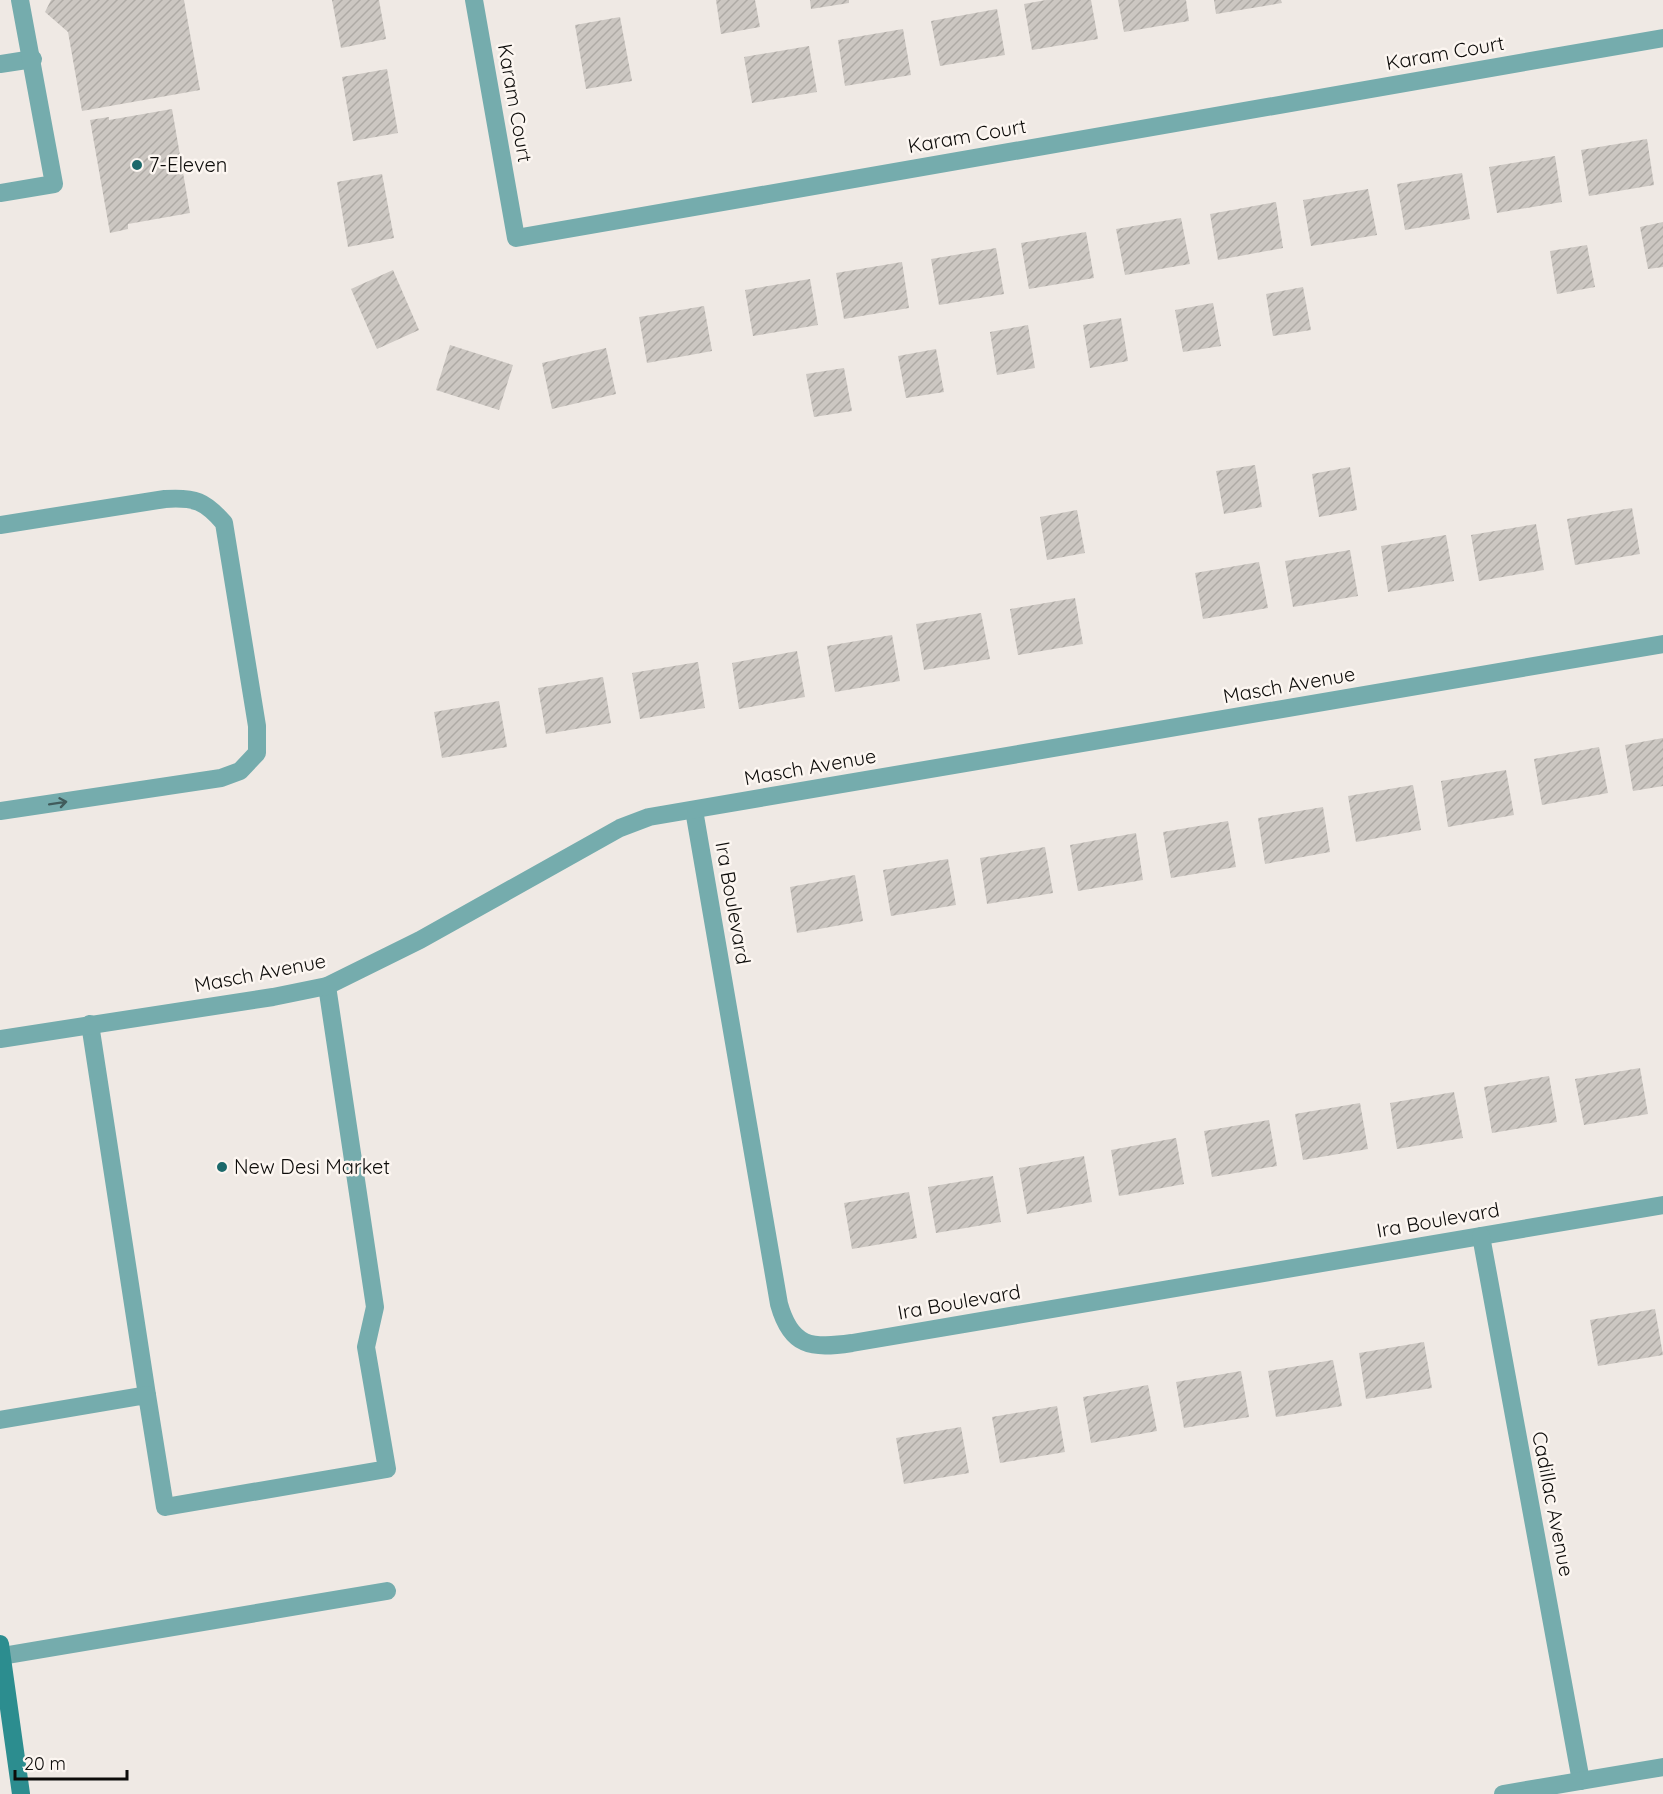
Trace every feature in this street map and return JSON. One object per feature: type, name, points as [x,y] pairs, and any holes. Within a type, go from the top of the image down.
[{"type":"main road","points":[[1,1650],[21,1794]]},
{"type":"street","points":[[0,193],[54,183],[33,59],[20,0]]},
{"type":"street","name":"Karam Court","points":[[474,0],[516,238],[1663,38]]},
{"type":"street","points":[[0,64],[33,59]]},
{"type":"street","points":[[0,525],[165,499],[189,498],[210,507],[224,524],[257,726],[257,753],[240,771],[220,778],[0,811]]},
{"type":"street","name":"Masch Avenue","points":[[0,1039],[273,997],[327,986],[420,940],[620,828],[649,817],[1663,644]]},
{"type":"street","name":"Ira Boulevard","points":[[694,810],[779,1304],[792,1334],[801,1341],[816,1346],[852,1343],[1663,1205]]},
{"type":"street","points":[[90,1024],[165,1507],[387,1469],[366,1347],[375,1306],[327,986]]},
{"type":"street","name":"Cadillac Avenue","points":[[1481,1236],[1581,1781]]},
{"type":"street","points":[[0,1420],[147,1395]]},
{"type":"street","points":[[1,1650],[387,1591]]},
{"type":"street","points":[[1503,1794],[1663,1767]]},
{"type":"building","points":[[51,0],[184,0],[200,90],[82,111],[68,32],[45,12]]},
{"type":"building","points":[[332,0],[379,0],[386,39],[341,48]]},
{"type":"building","points":[[716,0],[755,0],[760,27],[721,34]]},
{"type":"building","points":[[810,0],[849,0],[849,3],[811,9]]},
{"type":"building","points":[[1046,0],[1091,0],[1098,39],[1032,50],[1024,4]]},
{"type":"building","points":[[1118,0],[1186,0],[1189,21],[1124,32]]},
{"type":"building","points":[[1214,0],[1281,0],[1282,3],[1216,14]]},
{"type":"building","points":[[997,9],[1005,55],[940,66],[931,21]]},
{"type":"building","points":[[620,17],[632,81],[586,89],[575,25]]},
{"type":"building","points":[[903,29],[911,75],[845,86],[838,40]]},
{"type":"building","points":[[809,46],[817,92],[752,103],[744,57]]},
{"type":"building","points":[[387,69],[398,133],[353,141],[342,77]]},
{"type":"building","points":[[172,109],[190,213],[128,224],[128,229],[110,233],[90,120],[109,117],[109,120]]},
{"type":"building","points":[[1647,139],[1654,185],[1589,196],[1581,150]]},
{"type":"building","points":[[1555,156],[1562,202],[1497,213],[1489,167]]},
{"type":"building","points":[[1462,173],[1470,219],[1405,230],[1397,184]]},
{"type":"building","points":[[382,174],[394,238],[348,247],[337,182]]},
{"type":"building","points":[[1368,189],[1377,235],[1311,246],[1303,200]]},
{"type":"building","points":[[1276,202],[1283,248],[1218,260],[1210,214]]},
{"type":"building","points":[[1181,218],[1190,264],[1125,275],[1116,229]]},
{"type":"building","points":[[1663,222],[1663,267],[1648,269],[1640,227]]},
{"type":"building","points":[[1086,232],[1094,278],[1029,289],[1021,243]]},
{"type":"building","points":[[1587,245],[1595,287],[1557,294],[1550,251]]},
{"type":"building","points":[[996,248],[1004,294],[939,305],[931,259]]},
{"type":"building","points":[[902,262],[909,308],[844,319],[836,273]]},
{"type":"building","points":[[393,270],[419,330],[377,349],[351,289]]},
{"type":"building","points":[[810,279],[818,325],[753,336],[745,290]]},
{"type":"building","points":[[1303,287],[1311,330],[1273,336],[1266,294]]},
{"type":"building","points":[[1213,303],[1221,346],[1183,352],[1175,310]]},
{"type":"building","points":[[704,306],[712,351],[647,363],[639,317]]},
{"type":"building","points":[[1121,318],[1128,361],[1090,368],[1083,325]]},
{"type":"building","points":[[1028,325],[1035,368],[997,375],[990,332]]},
{"type":"building","points":[[450,345],[513,365],[499,410],[436,390]]},
{"type":"building","points":[[606,348],[616,394],[552,409],[542,363]]},
{"type":"building","points":[[936,349],[944,392],[906,398],[898,356]]},
{"type":"building","points":[[844,368],[852,411],[814,417],[806,374]]},
{"type":"building","points":[[1255,465],[1262,507],[1224,514],[1216,471]]},
{"type":"building","points":[[1350,467],[1357,510],[1319,517],[1312,474]]},
{"type":"building","points":[[1632,508],[1640,554],[1575,565],[1567,519]]},
{"type":"building","points":[[1077,510],[1085,553],[1047,560],[1040,517]]},
{"type":"building","points":[[1536,524],[1544,570],[1479,581],[1471,535]]},
{"type":"building","points":[[1446,535],[1454,581],[1388,592],[1381,546]]},
{"type":"building","points":[[1350,550],[1358,596],[1293,607],[1285,561]]},
{"type":"building","points":[[1259,562],[1268,608],[1203,619],[1195,573]]},
{"type":"building","points":[[1075,598],[1083,644],[1018,655],[1010,609]]},
{"type":"building","points":[[981,613],[990,659],[924,670],[916,624]]},
{"type":"building","points":[[892,635],[900,681],[835,692],[827,646]]},
{"type":"building","points":[[797,651],[805,697],[739,709],[732,663]]},
{"type":"building","points":[[698,662],[705,708],[640,719],[632,673]]},
{"type":"building","points":[[603,677],[611,723],[546,734],[538,688]]},
{"type":"building","points":[[499,701],[507,747],[442,758],[434,712]]},
{"type":"building","points":[[1663,738],[1663,786],[1633,791],[1625,745]]},
{"type":"building","points":[[1599,747],[1608,793],[1542,805],[1534,759]]},
{"type":"building","points":[[1506,770],[1514,815],[1448,827],[1441,781]]},
{"type":"building","points":[[1413,785],[1421,830],[1356,842],[1348,796]]},
{"type":"building","points":[[1323,807],[1330,852],[1265,864],[1258,818]]},
{"type":"building","points":[[1228,821],[1236,867],[1171,878],[1163,832]]},
{"type":"building","points":[[1136,833],[1143,880],[1078,891],[1070,845]]},
{"type":"building","points":[[1045,847],[1053,893],[987,904],[980,858]]},
{"type":"building","points":[[948,859],[956,905],[891,916],[883,870]]},
{"type":"building","points":[[855,875],[863,921],[797,933],[790,887]]},
{"type":"building","points":[[1640,1068],[1648,1114],[1584,1125],[1575,1079]]},
{"type":"building","points":[[1549,1076],[1557,1122],[1492,1133],[1484,1087]]},
{"type":"building","points":[[1454,1092],[1463,1138],[1397,1149],[1390,1103]]},
{"type":"building","points":[[1360,1103],[1368,1149],[1303,1160],[1295,1114]]},
{"type":"building","points":[[1269,1120],[1277,1166],[1212,1177],[1204,1131]]},
{"type":"building","points":[[1176,1138],[1184,1184],[1119,1196],[1111,1150]]},
{"type":"building","points":[[1084,1156],[1092,1202],[1027,1214],[1019,1168]]},
{"type":"building","points":[[993,1176],[1001,1222],[936,1233],[928,1187]]},
{"type":"building","points":[[909,1192],[917,1238],[852,1249],[844,1203]]},
{"type":"building","points":[[1655,1309],[1663,1355],[1598,1366],[1590,1320]]},
{"type":"building","points":[[1424,1342],[1432,1388],[1366,1399],[1359,1353]]},
{"type":"building","points":[[1333,1360],[1342,1406],[1276,1417],[1268,1371]]},
{"type":"building","points":[[1241,1371],[1249,1417],[1184,1428],[1176,1382]]},
{"type":"building","points":[[1148,1385],[1157,1431],[1091,1443],[1083,1397]]},
{"type":"building","points":[[1057,1406],[1065,1452],[1000,1463],[992,1417]]},
{"type":"building","points":[[961,1427],[969,1473],[904,1484],[896,1438]]},
{"type":"place","name":"7-Eleven","points":[[137,165]]},
{"type":"place","name":"New Desi Market","points":[[222,1167]]}]
